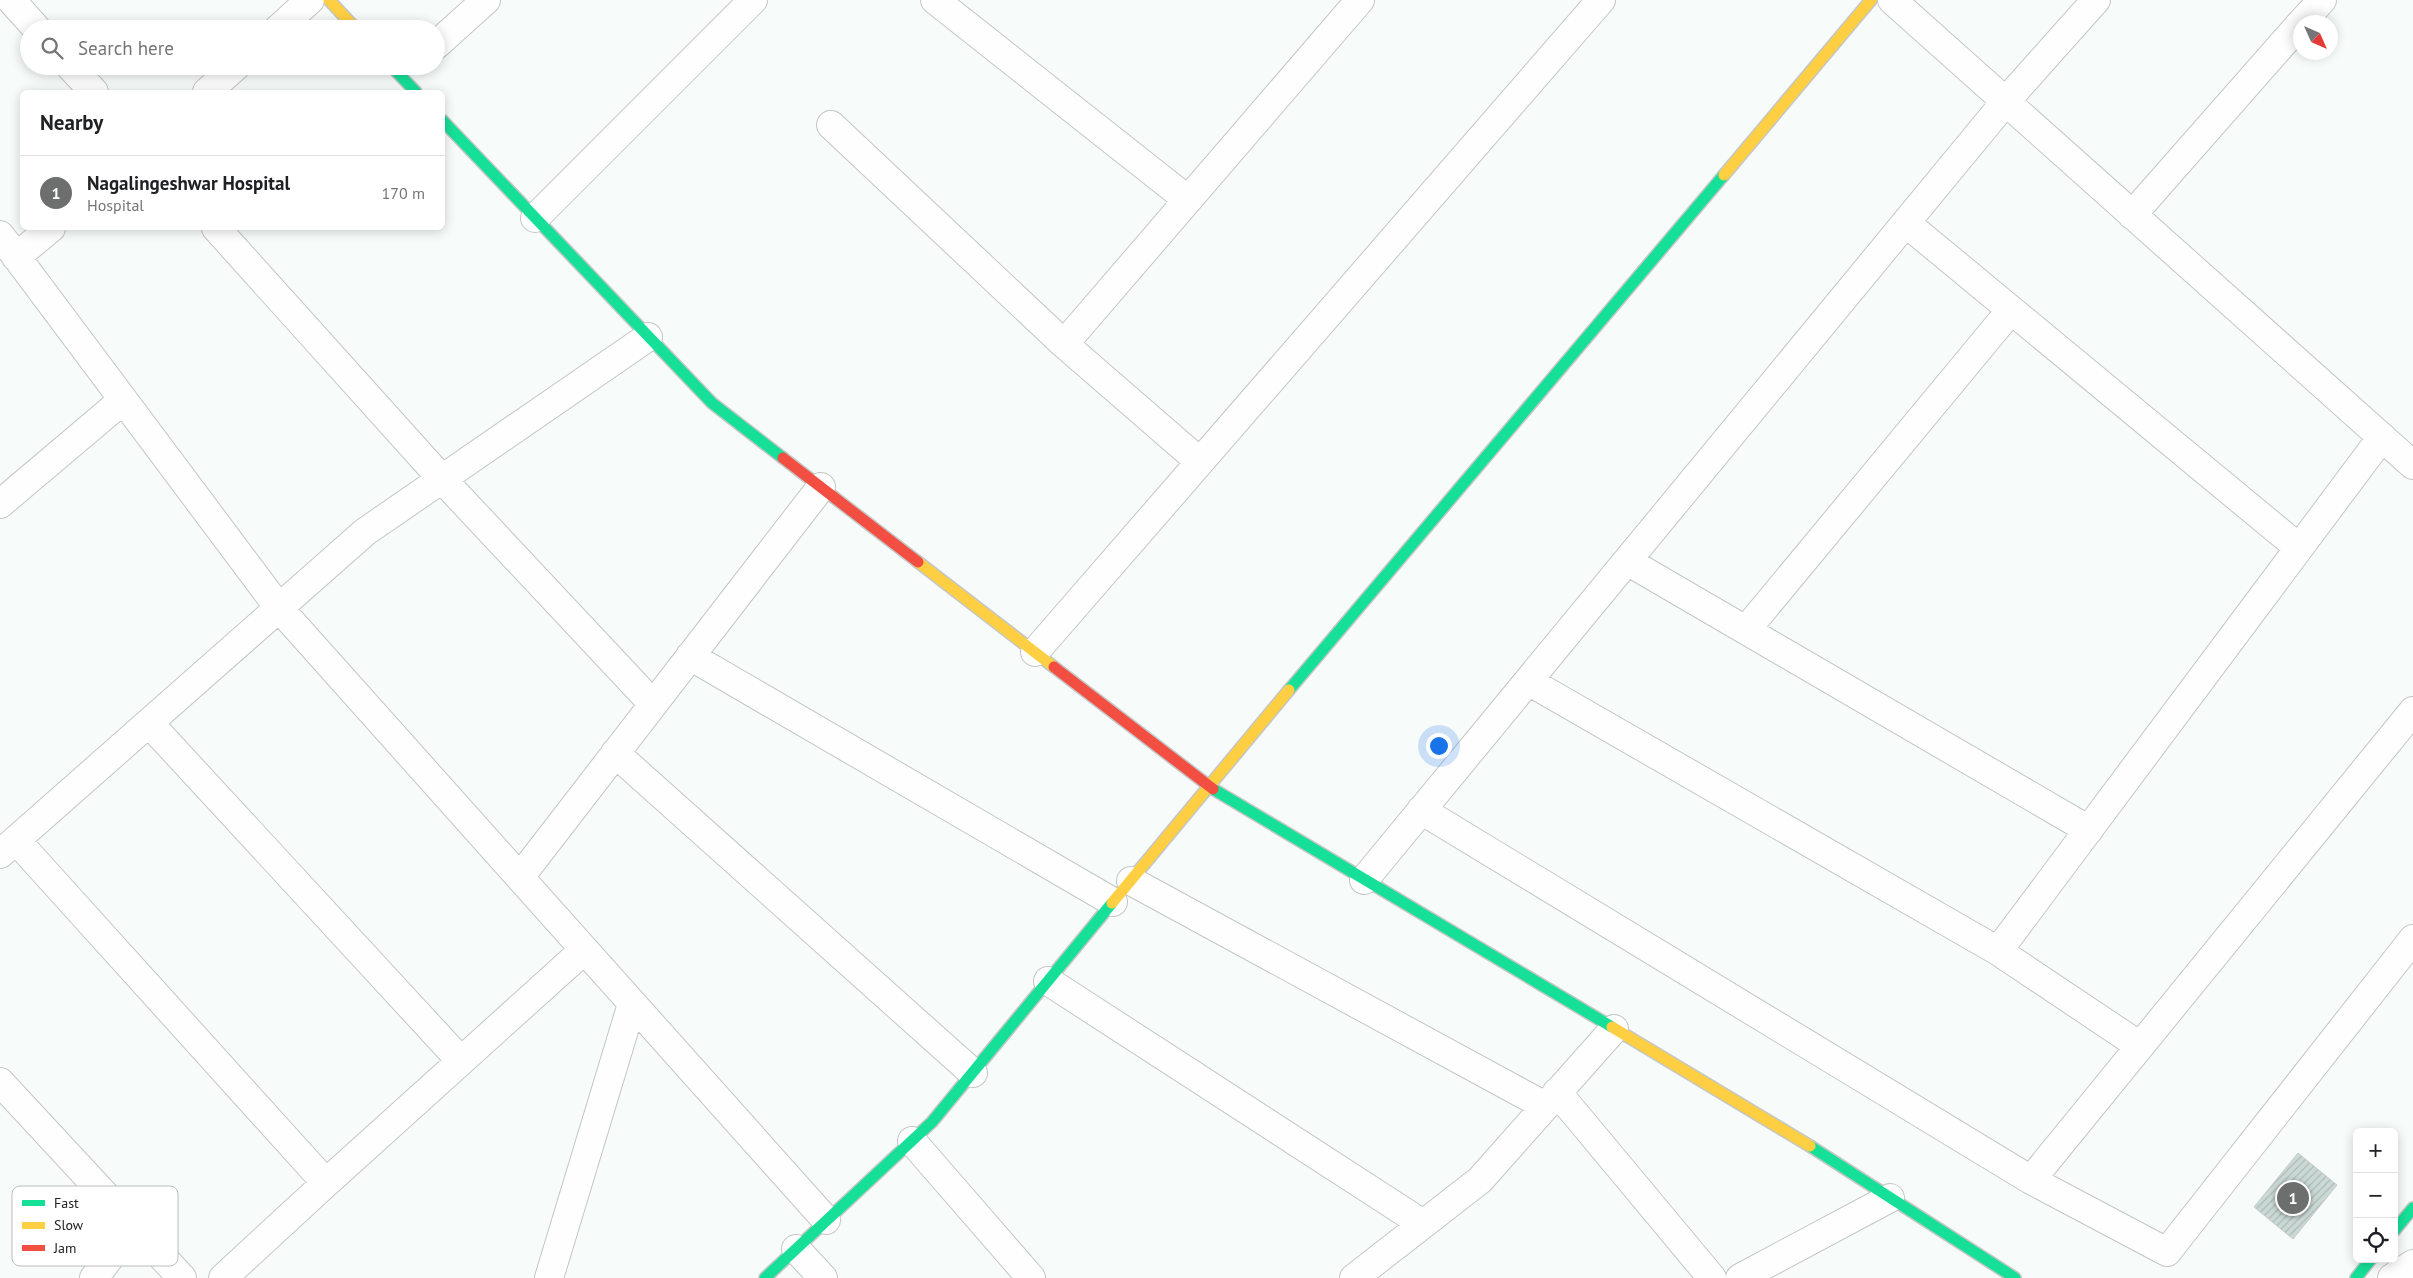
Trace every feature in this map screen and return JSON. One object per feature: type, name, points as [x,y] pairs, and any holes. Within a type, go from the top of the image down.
[{"type":"street","points":[[11,0],[29,20]]},
{"type":"street","points":[[288,20],[310,0]]},
{"type":"street","points":[[329,0],[348,20]]},
{"type":"street","points":[[445,37],[486,0]]},
{"type":"street","points":[[535,218],[753,0]]},
{"type":"street","points":[[935,0],[1188,200]]},
{"type":"street","points":[[1064,344],[1360,0]]},
{"type":"street","points":[[1035,652],[1601,0]]},
{"type":"street","points":[[764,1278],[932,1122],[1208,786],[1871,0]]},
{"type":"street","points":[[1892,0],[2413,465]]},
{"type":"street","points":[[1364,880],[2006,101],[2096,0]]},
{"type":"street","points":[[2308,15],[2322,0]]},
{"type":"street","points":[[2132,215],[2293,32]]},
{"type":"street","points":[[78,75],[92,90]]},
{"type":"street","points":[[209,90],[226,75]]},
{"type":"street","points":[[445,123],[712,403],[1208,786],[1774,1123],[2015,1278]]},
{"type":"street","points":[[831,126],[1064,344],[1200,462]]},
{"type":"street","points":[[1906,223],[2299,548]]},
{"type":"street","points":[[16,257],[48,230]]},
{"type":"street","points":[[218,230],[442,479],[653,704]]},
{"type":"street","points":[[0,235],[279,608],[826,1220]]},
{"type":"street","points":[[1746,630],[2011,310]]},
{"type":"street","points":[[326,1183],[8,847],[365,532],[648,337]]},
{"type":"street","points":[[0,504],[123,400]]},
{"type":"street","points":[[1998,951],[2382,437]]},
{"type":"street","points":[[520,877],[821,487]]},
{"type":"street","points":[[1627,561],[2088,830]]},
{"type":"street","points":[[690,656],[1113,902]]},
{"type":"street","points":[[1528,681],[1998,951],[2140,1046]]},
{"type":"street","points":[[2031,1180],[2413,711]]},
{"type":"street","points":[[149,723],[461,1061]]},
{"type":"street","points":[[616,753],[973,1073]]},
{"type":"street","points":[[1421,810],[2031,1180],[2167,1252],[2413,939]]},
{"type":"street","points":[[1131,880],[1551,1099],[1712,1278]]},
{"type":"street","points":[[223,1278],[584,950]]},
{"type":"street","points":[[1048,981],[1423,1224]]},
{"type":"street","points":[[549,1278],[632,1004]]},
{"type":"street","points":[[1354,1278],[1480,1180],[1614,1029]]},
{"type":"street","points":[[0,1082],[97,1186]]},
{"type":"street","points":[[912,1141],[1031,1278]]},
{"type":"street","points":[[1740,1278],[1890,1198]]},
{"type":"street","points":[[2398,1226],[2413,1208]]},
{"type":"street","points":[[796,1249],[823,1278]]},
{"type":"street","points":[[2392,1278],[2413,1264]]},
{"type":"street","points":[[94,1278],[103,1266]]},
{"type":"street","points":[[171,1266],[182,1278]]},
{"type":"building","points":[[2298,1153],[2337,1185],[2293,1239],[2254,1207]]},
{"type":"traffic: fast","points":[[400,75],[414,90]]},
{"type":"traffic: fast","points":[[445,123],[712,403],[783,458]]},
{"type":"traffic: fast","points":[[1289,690],[1724,175]]},
{"type":"traffic: fast","points":[[1213,789],[1612,1027]]},
{"type":"traffic: fast","points":[[765,1278],[932,1122],[1112,903]]},
{"type":"traffic: fast","points":[[1810,1146],[2015,1278]]},
{"type":"traffic: fast","points":[[2398,1226],[2413,1208]]},
{"type":"traffic: fast","points":[[2356,1278],[2368,1263]]},
{"type":"traffic: slow","points":[[329,0],[348,20]]},
{"type":"traffic: slow","points":[[1724,175],[1871,0]]},
{"type":"traffic: slow","points":[[918,562],[1054,667]]},
{"type":"traffic: slow","points":[[1112,903],[1289,690]]},
{"type":"traffic: slow","points":[[1612,1027],[1810,1146]]},
{"type":"traffic: jam","points":[[783,458],[918,562]]},
{"type":"traffic: jam","points":[[1054,667],[1213,789]]},
{"type":"place","name":"Nagalingeshwar Hospital","points":[[2293,1198]]}]
